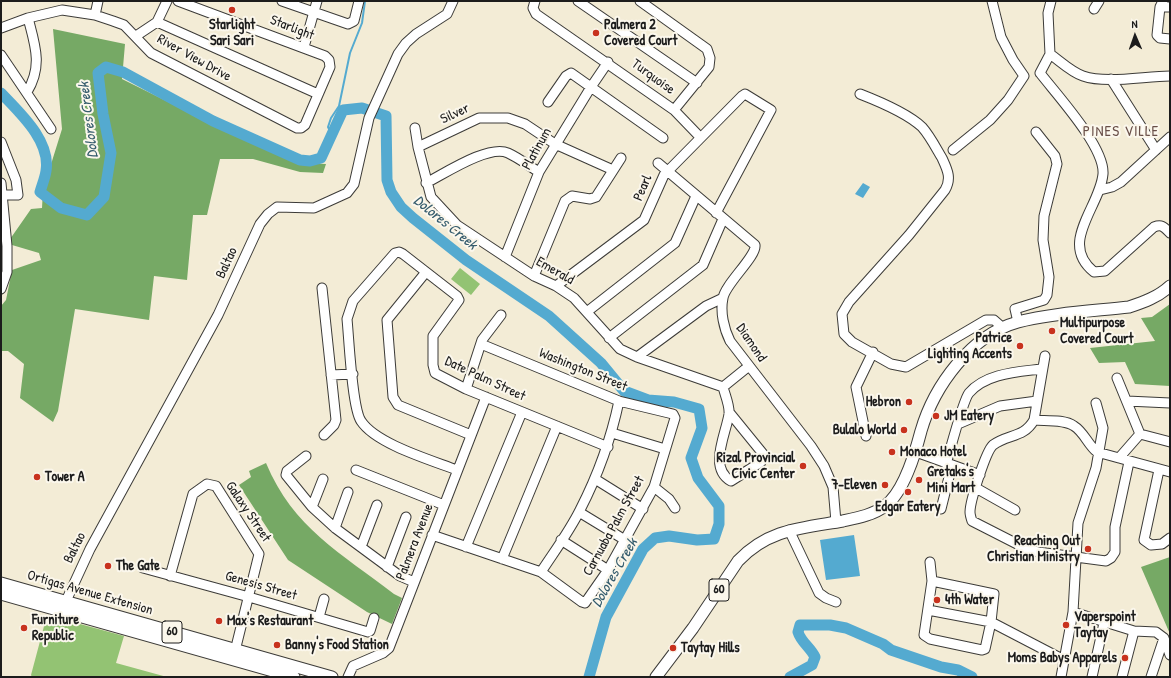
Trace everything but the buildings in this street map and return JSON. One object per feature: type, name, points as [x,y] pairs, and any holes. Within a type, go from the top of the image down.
[{"type":"main road","name":"60","points":[[656,677],[698,622],[738,561],[748,550],[775,534],[789,530],[863,517],[883,508],[891,502],[916,452],[923,425],[934,400],[947,379],[967,354],[987,337],[1018,322],[1129,307],[1147,301],[1170,286]]},
{"type":"main road","name":"Ortigas Avenue Extension","points":[[1,583],[64,606],[234,655],[332,677]]},
{"type":"main road","name":"Ortigas Avenue Extension","points":[[1,594],[64,606]]},
{"type":"main road","name":"Ortigas Avenue Extension","points":[[234,655],[287,676]]},
{"type":"street","points":[[95,15],[98,1]]},
{"type":"street","points":[[136,36],[157,22],[167,1]]},
{"type":"street","name":"Starlight","points":[[178,1],[325,56],[329,60],[330,67],[305,125]]},
{"type":"street","points":[[282,1],[348,24],[352,23],[359,1]]},
{"type":"street","points":[[304,47],[317,1]]},
{"type":"street","name":"Baltao","points":[[64,606],[90,549],[218,315],[260,224],[268,214],[277,207],[314,208],[348,193],[354,184],[369,118],[398,54],[406,43],[447,14],[453,1]]},
{"type":"street","name":"Turquoise","points":[[535,1],[533,8],[536,14],[608,62],[674,110],[700,137]]},
{"type":"street","points":[[578,1],[697,83]]},
{"type":"street","points":[[640,1],[707,50],[710,63],[697,83],[674,110]]},
{"type":"street","points":[[992,1],[1001,37],[1013,60],[1024,76]]},
{"type":"street","points":[[1040,73],[1050,54],[1048,13],[1051,1]]},
{"type":"street","points":[[1170,7],[1162,4],[1157,35],[1160,38],[1170,39]]},
{"type":"street","name":"River View Drive","points":[[1,28],[28,18],[62,10],[95,15],[124,25],[151,53],[297,128],[301,128],[305,125]]},
{"type":"street","points":[[27,92],[35,79],[37,63],[36,46],[28,18]]},
{"type":"street","points":[[157,22],[318,94]]},
{"type":"street","points":[[1050,54],[1084,76],[1111,79],[1170,76]]},
{"type":"street","points":[[1,55],[51,128]]},
{"type":"street","name":"Platinum","points":[[505,257],[540,172],[555,144],[608,62]]},
{"type":"street","points":[[548,102],[569,73],[663,138]]},
{"type":"street","points":[[953,150],[990,120],[1008,100],[1024,76],[1040,73]]},
{"type":"street","points":[[1040,73],[1096,147],[1102,162],[1103,174],[1100,190],[1084,225],[1080,245],[1086,263],[1094,272],[1105,271],[1154,227],[1159,225],[1163,226],[1170,233]]},
{"type":"street","points":[[1111,79],[1156,150]]},
{"type":"street","points":[[860,94],[876,100],[921,126],[948,170],[949,178],[945,190],[909,234],[849,302],[842,314],[844,334],[852,342],[873,352],[891,364],[906,366],[986,320],[994,320],[1003,328]]},
{"type":"street","name":"Pearl","points":[[556,286],[644,220],[660,182],[667,171],[742,96],[748,95],[771,110],[719,216]]},
{"type":"street","name":"Silver","points":[[418,147],[479,118],[508,118],[524,124],[555,144],[613,170]]},
{"type":"street","name":"Emerald","points":[[415,128],[426,183],[431,197],[457,225],[534,276],[556,286],[574,298],[588,311],[609,338],[620,349],[637,357],[723,387]]},
{"type":"street","points":[[1018,322],[1015,309],[1044,300],[1048,289],[1049,277],[1043,240],[1044,216],[1057,164],[1055,156],[1036,132]]},
{"type":"street","points":[[1100,190],[1112,188],[1121,182],[1170,137]]},
{"type":"street","points":[[1,142],[16,180],[18,195],[3,195]]},
{"type":"street","points":[[426,183],[484,154],[497,150],[507,152],[540,172]]},
{"type":"street","points":[[534,276],[565,201],[572,196],[594,198],[621,158]]},
{"type":"street","points":[[637,357],[706,306],[723,298],[756,248],[658,163]]},
{"type":"street","points":[[1,183],[3,195],[4,246],[7,272],[1,289]]},
{"type":"street","points":[[588,311],[675,244],[696,196]]},
{"type":"street","points":[[609,338],[703,265],[719,216]]},
{"type":"street","name":"Date Palm Street","points":[[353,374],[347,319],[348,310],[353,301],[395,253],[399,252],[457,296],[459,300],[433,336],[433,369],[435,373],[466,389],[608,447]]},
{"type":"street","points":[[426,272],[387,320],[393,397],[398,405],[471,435]]},
{"type":"street","points":[[322,288],[336,420],[334,425],[324,435]]},
{"type":"street","name":"Diamond","points":[[723,298],[724,329],[730,341],[811,446],[824,466],[833,487],[836,522]]},
{"type":"street","points":[[466,389],[481,344],[501,315]]},
{"type":"street","name":"Washington Street","points":[[481,344],[619,401],[673,414],[675,418]]},
{"type":"street","points":[[866,436],[856,387],[873,352]]},
{"type":"street","points":[[1045,356],[1041,369],[1034,420],[1030,428],[993,446],[986,456],[970,511],[972,521],[1038,552],[1106,561],[1111,558],[1114,552],[1115,527],[1129,462]]},
{"type":"street","points":[[730,412],[719,459],[722,469],[731,481],[762,462],[764,455],[730,412],[723,387],[749,366]]},
{"type":"street","points":[[942,509],[949,464],[958,424],[968,394],[978,385],[1004,375],[1041,369]]},
{"type":"street","points":[[331,375],[353,374],[355,402],[360,420],[367,430],[377,438],[457,470]]},
{"type":"street","points":[[1117,378],[1140,434]]},
{"type":"street","name":"Palmera Avenue","points":[[348,677],[353,666],[383,653],[388,648],[486,397]]},
{"type":"street","points":[[432,535],[541,572],[579,512],[595,479],[612,434],[619,401]]},
{"type":"street","points":[[958,424],[1000,406],[1037,401]]},
{"type":"street","points":[[1127,401],[1170,402]]},
{"type":"street","points":[[1061,677],[1073,612],[1078,523],[1096,468],[1103,428],[1096,403]]},
{"type":"street","points":[[466,547],[522,412]]},
{"type":"street","name":"Carnuaba Palm Street","points":[[541,572],[582,602],[588,600],[608,570],[654,487],[675,418]]},
{"type":"street","points":[[1034,420],[1056,421],[1074,426],[1090,446],[1098,452],[1129,462],[1170,472]]},
{"type":"street","points":[[502,559],[557,426]]},
{"type":"street","points":[[612,434],[665,449]]},
{"type":"street","points":[[1140,434],[1170,442]]},
{"type":"street","points":[[1119,458],[1140,434]]},
{"type":"street","points":[[916,452],[980,475]]},
{"type":"street","points":[[306,456],[287,471],[286,475],[312,507],[335,528],[387,567],[400,576],[414,582]]},
{"type":"street","points":[[356,470],[444,505]]},
{"type":"street","points":[[1159,470],[1144,540],[1151,545],[1162,544],[1170,538]]},
{"type":"street","points":[[312,507],[323,479]]},
{"type":"street","points":[[595,479],[643,508]]},
{"type":"street","name":"Galaxy Street","points":[[170,576],[194,493],[208,484],[216,486],[260,554],[234,655]]},
{"type":"street","points":[[654,487],[669,499],[675,508]]},
{"type":"street","points":[[976,488],[1015,510]]},
{"type":"street","points":[[335,528],[348,492]]},
{"type":"street","points":[[361,547],[377,505]]},
{"type":"street","points":[[579,512],[625,540]]},
{"type":"street","points":[[387,567],[406,518]]},
{"type":"street","points":[[789,530],[819,593],[836,602]]},
{"type":"street","points":[[561,540],[608,570]]},
{"type":"street","points":[[930,562],[932,581],[924,635],[930,639],[982,650],[987,645],[994,594],[932,581]]},
{"type":"street","name":"Genesis Street","points":[[143,568],[368,632],[370,632],[374,618]]},
{"type":"street","points":[[319,618],[324,599]]},
{"type":"street","points":[[928,610],[991,622],[1064,660]]},
{"type":"street","points":[[1073,612],[1104,623],[1134,631],[1150,630],[1160,634],[1164,638],[1170,655]]},
{"type":"street","points":[[1092,677],[1104,623]]},
{"type":"street","points":[[1122,677],[1134,631]]},
{"type":"street","points":[[1151,677],[1164,638]]},
{"type":"green space","points":[[53,29],[125,44],[122,79],[243,139],[305,163],[326,164],[323,173],[300,172],[253,159],[220,159],[207,215],[193,215],[187,280],[154,276],[149,320],[75,309],[58,411],[53,422],[20,398],[24,364],[8,351],[1,351],[1,306],[6,300],[12,270],[41,260],[39,253],[12,245],[8,242],[31,209],[42,208],[43,190],[62,129]]},
{"type":"green space","points":[[460,268],[480,284],[471,295],[451,279]]},
{"type":"green space","points":[[1170,304],[1170,386],[1135,384],[1125,362],[1099,363],[1090,348],[1155,341],[1141,318],[1152,317]]},
{"type":"green space","points":[[266,463],[277,486],[290,505],[320,538],[394,594],[402,598],[392,624],[367,612],[288,560],[239,485],[251,477],[249,471]]},
{"type":"green space","points":[[1170,557],[1170,634],[1141,567]]},
{"type":"green space","points":[[47,615],[124,636],[116,663],[167,677],[32,677],[31,675]]},
{"type":"water","points":[[863,183],[870,187],[863,198],[855,194]]},
{"type":"water","points":[[854,535],[860,576],[826,580],[820,540]]},
{"type":"waterway","points":[[332,135],[328,127],[331,118],[339,106],[350,53],[362,23],[365,1]]},
{"type":"waterway","name":"Dolores Creek","points":[[1,93],[17,109],[32,128],[44,149],[46,171],[40,192],[61,208],[87,215],[104,197],[111,153],[103,114],[98,73],[106,67],[123,72],[213,121],[300,160],[310,161],[321,158],[343,110],[362,108],[386,116],[387,180],[391,192],[401,207],[466,260],[549,316],[601,363],[624,391],[648,400],[674,402],[699,409],[702,428],[691,458],[698,478],[719,506],[719,524],[714,539],[697,540],[669,536],[655,538],[643,549],[606,617],[589,677]]},
{"type":"waterway","name":"Dolores Creek","points":[[790,677],[812,665],[815,657],[799,636],[798,632],[800,625],[830,625],[846,628],[883,644],[891,650],[941,667],[958,670],[972,677]]},
{"type":"place","name":"Starlight Sari Sari","points":[[232,10]]},
{"type":"place","name":"Palmera 2 Covered Court","points":[[596,33]]},
{"type":"place","name":"Multipurpose Covered Court","points":[[1052,331]]},
{"type":"place","name":"Patrice Lighting Accents","points":[[1020,346]]},
{"type":"place","name":"Hebron","points":[[909,402]]},
{"type":"place","name":"JM Eatery","points":[[936,416]]},
{"type":"place","name":"Bulalo World","points":[[904,430]]},
{"type":"place","name":"Monaco Hotel","points":[[892,452]]},
{"type":"place","name":"Rizal Provincial Civic Center","points":[[803,466]]},
{"type":"place","name":"Tower A","points":[[37,477]]},
{"type":"place","name":"Gretaks's Mini Mart","points":[[919,480]]},
{"type":"place","name":"7-Eleven","points":[[885,485]]},
{"type":"place","name":"Edgar Eatery","points":[[908,492]]},
{"type":"place","name":"Reaching Out Christian Ministry","points":[[1088,549]]},
{"type":"place","name":"The Gate","points":[[108,566]]},
{"type":"place","name":"4th Water","points":[[937,600]]},
{"type":"place","name":"Max's Restaurant","points":[[219,621]]},
{"type":"place","name":"Vaperspoint Taytay","points":[[1066,625]]},
{"type":"place","name":"Furniture Republic","points":[[24,628]]},
{"type":"place","name":"Banny's Food Station","points":[[277,645]]},
{"type":"place","name":"Taytay Hills","points":[[673,648]]},
{"type":"place","name":"Moms Babys Apparels","points":[[1125,658]]},
{"type":"district","name":"PINES VILLE","points":[[1121,132]]}]
